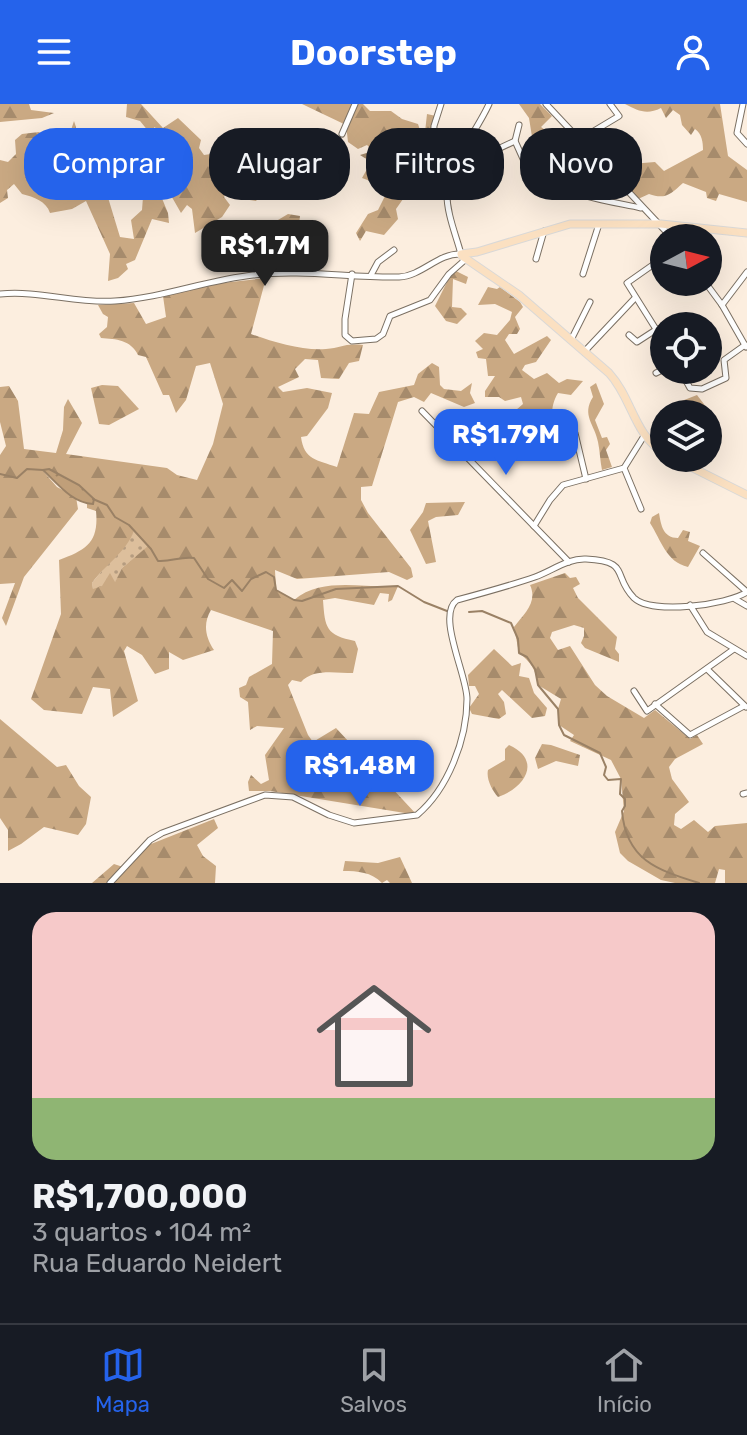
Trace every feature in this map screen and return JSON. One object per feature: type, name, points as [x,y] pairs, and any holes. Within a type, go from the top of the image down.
[{"type":"main road","points":[[464,257],[564,225],[661,224]]},
{"type":"main road","points":[[722,230],[747,233]]},
{"type":"main road","points":[[464,257],[509,287],[616,381],[644,436],[650,441]]},
{"type":"main road","points":[[702,472],[747,495]]},
{"type":"street","points":[[345,128],[355,104]]},
{"type":"street","points":[[434,128],[441,104]]},
{"type":"street","points":[[476,128],[489,104]]},
{"type":"street","points":[[546,104],[568,128]]},
{"type":"street","points":[[599,128],[619,116],[610,104]]},
{"type":"street","points":[[743,104],[744,115],[737,133],[747,144]]},
{"type":"street","points":[[519,125],[515,141],[520,152]]},
{"type":"street","points":[[504,146],[515,141]]},
{"type":"street","points":[[449,200],[464,257]]},
{"type":"street","points":[[607,200],[642,208]]},
{"type":"street","points":[[635,200],[661,224]]},
{"type":"street","points":[[583,274],[599,223]]},
{"type":"street","points":[[536,259],[544,230]]},
{"type":"street","points":[[371,275],[378,262],[394,250]]},
{"type":"street","points":[[0,294],[30,293],[117,301],[264,273],[405,276],[446,256],[464,257]]},
{"type":"street","points":[[352,274],[344,324],[347,340],[379,338],[388,317],[430,300],[464,257]]},
{"type":"street","points":[[650,267],[627,283],[650,319]]},
{"type":"street","points":[[722,305],[747,272]]},
{"type":"street","points":[[715,296],[746,346],[724,360],[726,378],[722,380]]},
{"type":"street","points":[[584,352],[635,298]]},
{"type":"street","points":[[571,340],[590,302]]},
{"type":"street","points":[[629,335],[637,342],[650,334]]},
{"type":"street","points":[[688,384],[690,388],[702,389],[713,384]]},
{"type":"street","points":[[422,411],[569,562]]},
{"type":"street","points":[[575,433],[586,479]]},
{"type":"street","points":[[534,526],[560,487],[624,468],[644,436]]},
{"type":"street","points":[[624,468],[641,509]]},
{"type":"street","points":[[110,883],[150,840],[162,833],[265,795],[293,797],[329,815],[354,823],[417,815],[425,809],[445,778],[460,743],[466,718],[464,676],[449,621],[452,603],[582,559],[612,563],[619,569],[631,595],[644,604],[715,604],[747,592],[703,553]]},
{"type":"street","points":[[734,598],[747,606]]},
{"type":"street","points":[[690,605],[707,632],[747,656]]},
{"type":"street","points":[[634,691],[647,711],[734,649]]},
{"type":"street","points":[[655,704],[690,735],[746,707],[707,669]]},
{"type":"shaded area","points":[[134,531],[149,546],[122,568],[115,583],[93,590],[92,583]]},
{"type":"green space","points":[[0,104],[29,104],[31,110],[54,113],[42,118],[0,122]]},
{"type":"green space","points":[[127,104],[141,104],[163,128],[146,128],[140,121],[126,117]]},
{"type":"green space","points":[[302,104],[363,104],[370,111],[391,111],[402,119],[418,124],[419,128],[366,128],[366,145],[358,149],[350,143],[350,128]]},
{"type":"green space","points":[[519,104],[540,104],[552,116],[542,128],[531,128],[529,118]]},
{"type":"green space","points":[[625,104],[720,104],[728,156],[747,170],[747,202],[719,194],[716,201],[707,198],[706,192],[683,183],[668,195],[649,194],[642,197],[642,163],[655,162],[664,171],[703,150],[703,144],[697,131],[695,129],[691,135],[682,125],[680,115],[673,110],[666,118],[661,108],[651,111],[634,109]]},
{"type":"green space","points":[[427,114],[436,116],[436,128],[425,128]]},
{"type":"green space","points":[[178,118],[188,128],[163,128]]},
{"type":"green space","points":[[193,132],[201,140],[199,148],[204,155],[209,154],[209,200],[226,200],[230,205],[222,217],[195,233],[192,209],[187,205],[181,213],[174,200],[193,200]]},
{"type":"green space","points":[[22,134],[24,195],[14,184],[7,190],[8,198],[0,203],[0,160],[8,162],[16,154],[15,140]]},
{"type":"green space","points":[[38,200],[109,200],[120,237],[134,239],[131,220],[142,210],[143,200],[163,200],[169,223],[152,219],[135,260],[126,264],[128,269],[118,278],[108,281],[110,254],[86,201],[72,209],[50,213]]},
{"type":"green space","points":[[383,200],[402,200],[396,209],[398,219],[384,235],[366,231],[360,241],[356,233],[368,214],[378,210]]},
{"type":"green space","points":[[288,214],[300,216],[298,233],[269,240],[264,232],[268,226]]},
{"type":"green space","points":[[456,271],[468,277],[466,284],[453,279],[452,307],[461,308],[467,314],[457,324],[446,321],[435,306],[450,276]]},
{"type":"green space","points":[[266,278],[251,334],[308,349],[363,345],[359,361],[349,363],[339,379],[321,378],[318,360],[305,359],[295,369],[299,377],[278,387],[283,392],[307,388],[332,393],[328,408],[307,436],[301,437],[308,455],[318,460],[337,467],[354,413],[369,414],[379,392],[414,385],[418,374],[432,363],[439,367],[440,385],[444,389],[461,391],[472,383],[470,393],[475,403],[464,407],[431,393],[424,402],[414,397],[398,402],[372,486],[361,487],[361,500],[368,513],[411,568],[413,577],[407,580],[389,572],[297,579],[275,570],[276,590],[294,600],[318,588],[331,586],[398,586],[392,600],[388,602],[389,594],[380,593],[374,605],[335,598],[323,600],[329,629],[338,636],[355,641],[358,649],[353,673],[318,673],[301,682],[292,680],[288,685],[313,742],[336,728],[417,815],[270,791],[249,791],[251,775],[261,784],[269,780],[265,755],[284,728],[257,726],[250,730],[248,702],[240,697],[239,688],[246,685],[249,677],[272,664],[273,631],[211,610],[206,630],[214,650],[183,660],[169,652],[169,669],[155,674],[142,655],[127,646],[124,651],[138,701],[113,717],[110,689],[93,687],[82,714],[44,710],[31,699],[61,614],[59,560],[89,543],[95,530],[96,511],[87,508],[87,504],[92,504],[71,481],[43,471],[57,487],[76,497],[78,509],[24,577],[6,626],[2,618],[15,583],[0,584],[0,455],[6,446],[0,422],[0,387],[9,386],[18,401],[24,449],[56,453],[68,399],[82,423],[66,454],[167,468],[177,475],[197,480],[213,444],[223,404],[210,363],[196,366],[186,400],[176,413],[169,395],[163,395],[146,357],[138,355],[122,341],[101,338],[99,334],[107,327],[108,317],[98,305],[134,303],[146,324],[166,317],[163,296],[222,283]],"holes":[[[134,531],[148,546],[122,568],[115,582],[110,573],[102,586],[93,589],[92,583],[126,545]]]},
{"type":"green space","points":[[488,287],[500,287],[523,307],[515,317],[520,329],[517,334],[509,334],[505,340],[514,354],[547,336],[551,340],[536,362],[525,365],[522,370],[534,379],[547,373],[559,383],[567,379],[583,381],[571,395],[558,393],[552,409],[553,434],[547,450],[524,437],[525,425],[512,423],[508,417],[523,404],[521,397],[505,401],[499,397],[485,397],[485,391],[495,376],[488,376],[486,359],[478,358],[476,352],[483,349],[475,341],[484,333],[497,335],[510,320],[512,312],[495,304],[478,305]]},
{"type":"green space","points":[[596,383],[604,404],[595,420],[602,438],[607,437],[610,444],[606,450],[612,467],[602,470],[588,409],[593,397],[590,387]]},
{"type":"green space","points":[[118,386],[139,409],[109,425],[99,424],[91,388]]},
{"type":"green space","points":[[697,395],[701,400],[684,400]]},
{"type":"green space","points":[[465,502],[458,515],[428,521],[436,562],[426,564],[410,530],[426,503]]},
{"type":"green space","points":[[659,513],[662,526],[669,536],[678,538],[683,530],[690,532],[688,541],[700,546],[688,567],[669,555],[650,523],[652,517]]},
{"type":"green space","points":[[565,573],[570,578],[576,577],[580,584],[573,588],[578,598],[617,637],[615,649],[619,662],[585,648],[581,643],[584,628],[574,625],[552,632],[550,638],[558,650],[570,646],[595,685],[607,696],[644,718],[655,710],[690,739],[697,735],[703,744],[675,759],[669,767],[672,779],[689,802],[675,814],[674,825],[681,829],[694,820],[708,832],[715,826],[747,823],[747,883],[725,883],[725,870],[719,869],[715,883],[661,880],[620,853],[615,832],[624,811],[621,779],[611,760],[570,741],[574,735],[559,725],[561,699],[538,685],[532,667],[519,653],[514,627],[531,602],[530,585]]},
{"type":"green space","points":[[494,649],[512,666],[521,663],[519,676],[529,678],[534,693],[547,708],[545,716],[532,718],[502,690],[498,694],[504,702],[506,714],[499,719],[472,714],[469,708],[479,694],[475,686],[469,686],[468,675]]},
{"type":"green space","points":[[0,719],[57,767],[66,765],[79,786],[91,797],[86,824],[78,835],[44,827],[8,851],[8,830],[0,818]]},
{"type":"green space","points":[[542,744],[580,755],[578,766],[556,761],[538,769],[535,758]]},
{"type":"green space","points":[[509,745],[525,758],[526,773],[516,787],[498,797],[490,784],[488,770],[505,760],[505,749]]},
{"type":"green space","points":[[214,819],[218,828],[197,845],[203,856],[216,866],[215,883],[92,883],[114,864],[126,868],[146,846]]},
{"type":"green space","points":[[400,857],[412,883],[390,883],[387,880],[382,883],[364,873],[343,871],[345,861],[378,863]]},
{"type":"water","points":[[49,469],[79,485],[94,499],[93,504],[65,492],[43,470]]},
{"type":"waterway","points":[[0,474],[17,478],[27,469],[43,470]]},
{"type":"waterway","points":[[93,499],[107,505],[115,517],[129,525],[158,561],[194,558],[208,579],[224,588],[232,580],[242,591],[251,579],[266,572],[274,577],[276,590],[294,600],[302,601],[336,589],[398,586],[424,602],[447,611]]},
{"type":"waterway","points":[[469,612],[482,611],[511,623],[518,639],[519,653],[527,657],[535,669],[538,685],[558,709],[559,725],[564,735],[600,753],[606,767],[604,775],[608,780],[621,779],[625,828],[637,852],[657,867],[699,883]]}]
